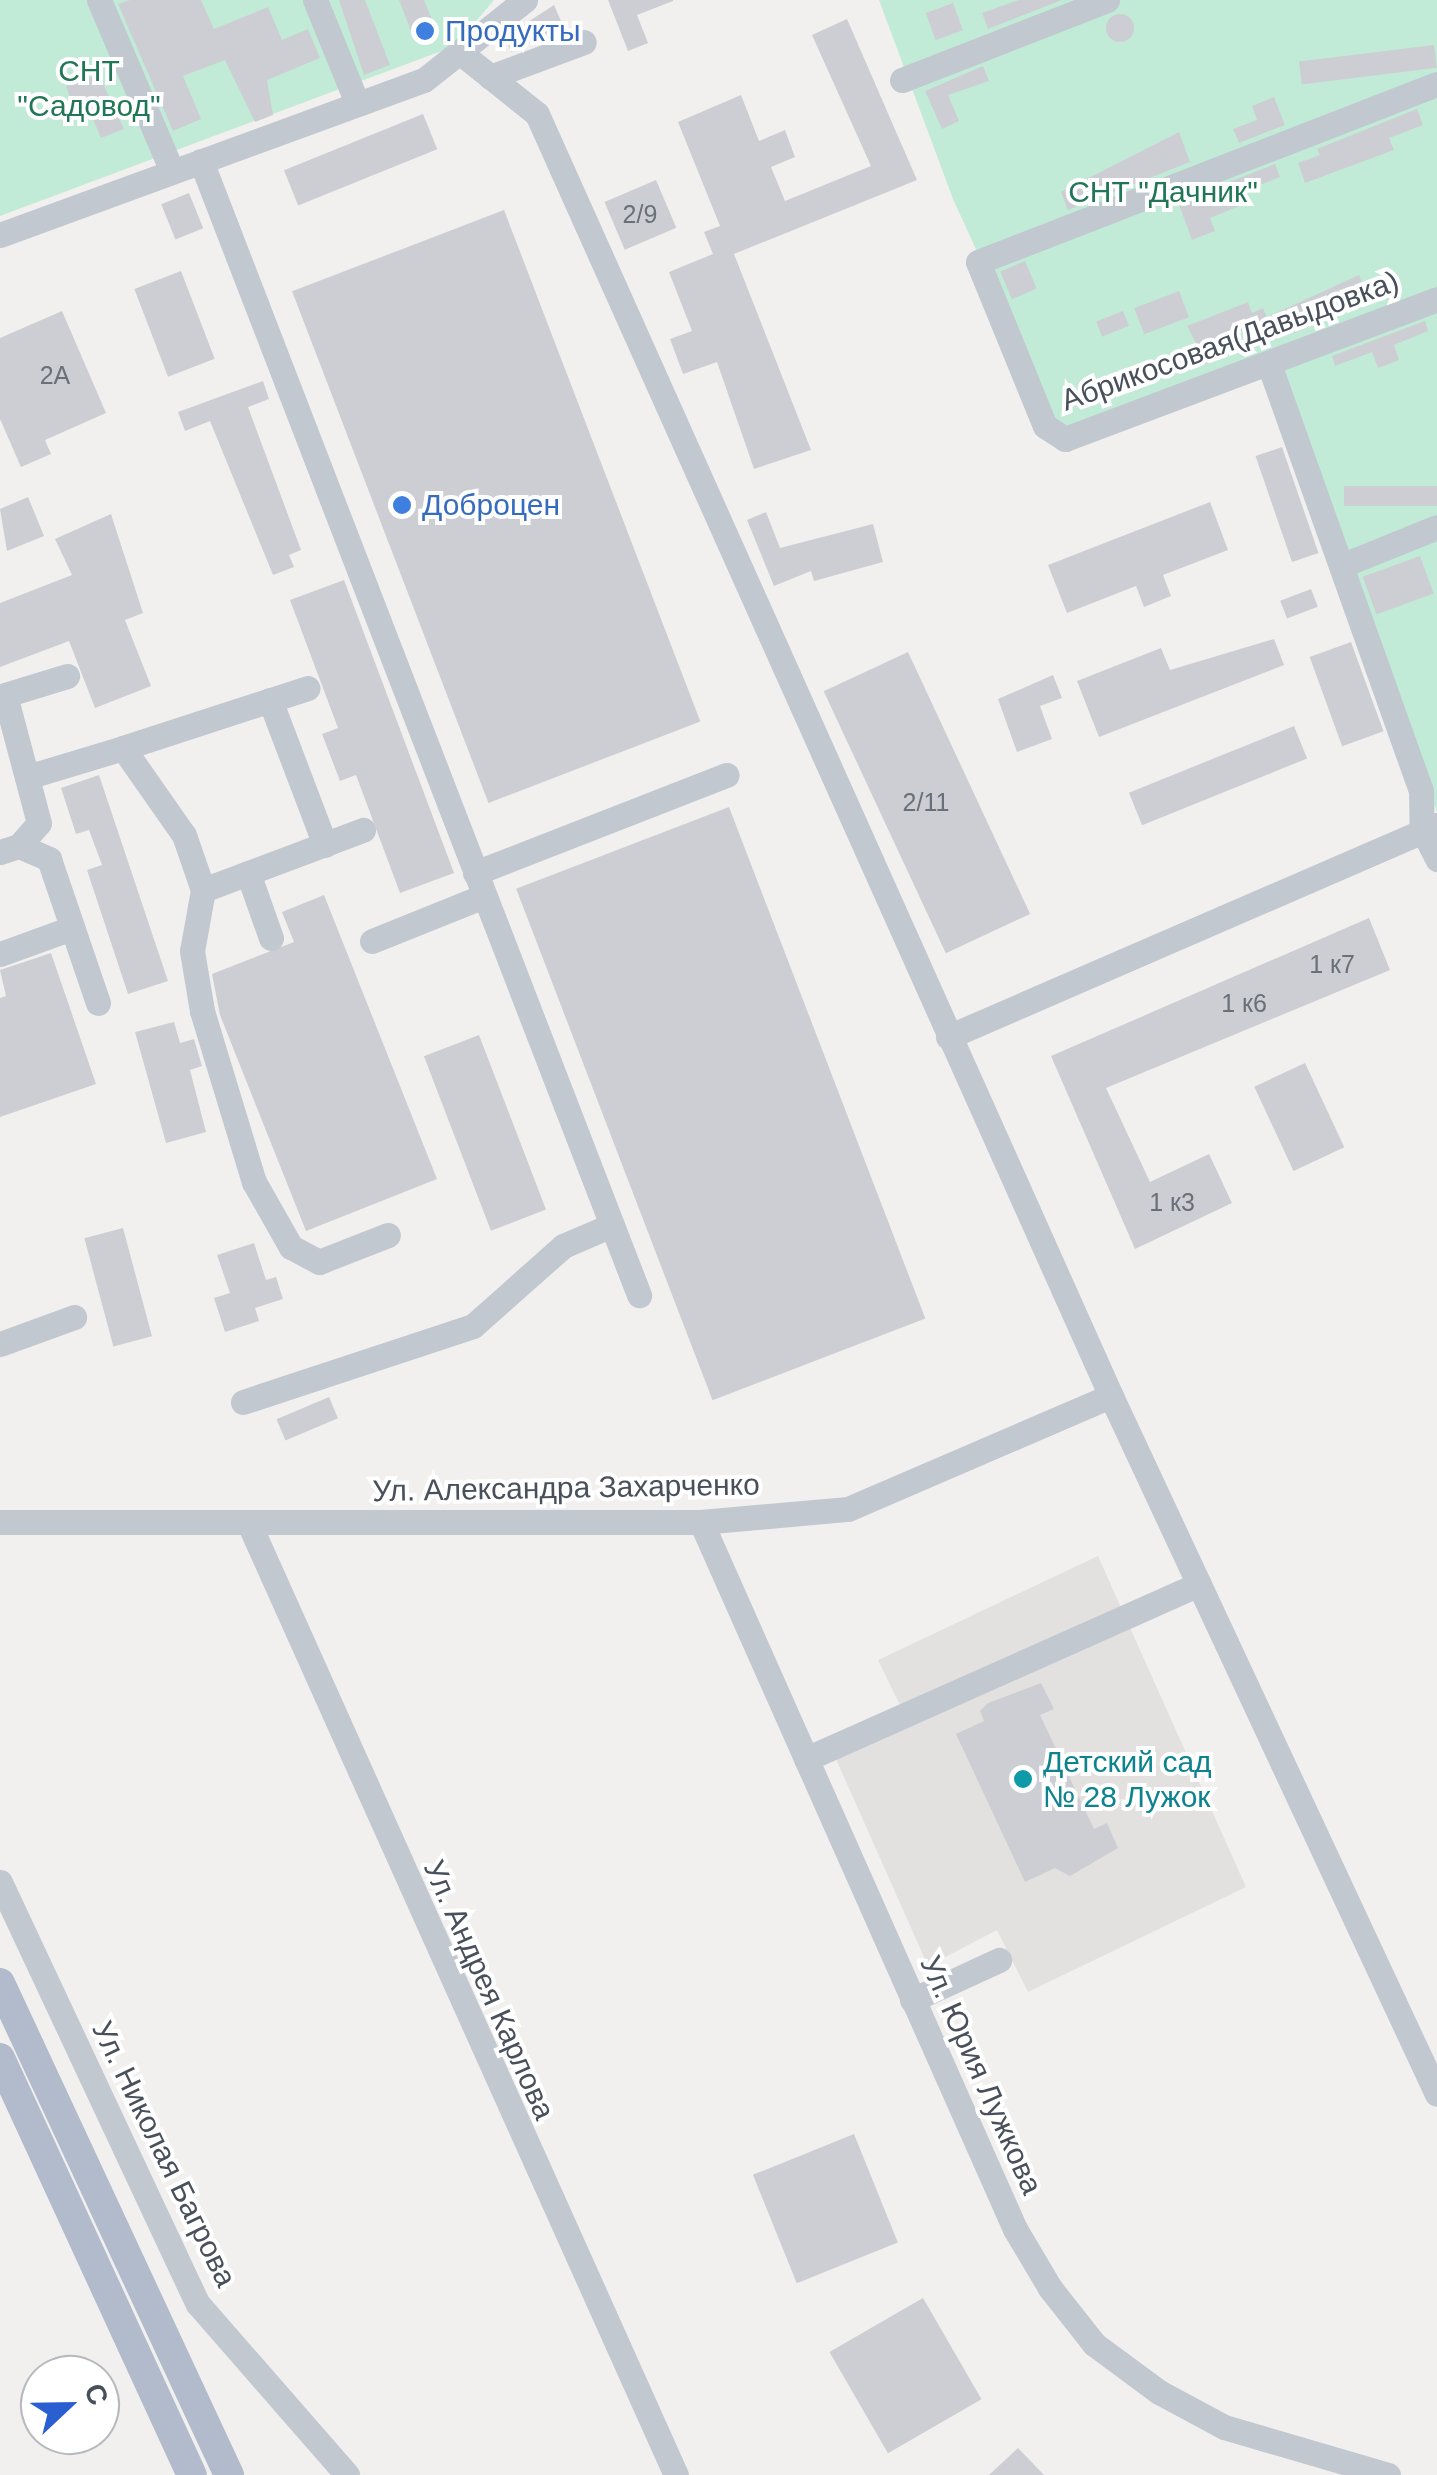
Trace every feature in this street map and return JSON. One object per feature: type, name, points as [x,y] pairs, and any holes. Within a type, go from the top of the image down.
[{"type":"main road","points":[[0,1983],[230,2475]]},
{"type":"main road","points":[[0,2058],[192,2475]]},
{"type":"street","points":[[100,0],[172,171]]},
{"type":"street","points":[[315,0],[356,103]]},
{"type":"street","points":[[0,234],[424,80],[462,54],[525,0]]},
{"type":"street","points":[[902,80],[1108,0]]},
{"type":"street","points":[[490,77],[584,42]]},
{"type":"street","points":[[462,54],[537,114],[1111,1396],[1437,2094]]},
{"type":"street","name":"Абрикосовая(Давыдовка)","points":[[1437,84],[978,262],[1045,426],[1065,440],[1437,299]]},
{"type":"street","points":[[201,160],[639,1295]]},
{"type":"street","points":[[1269,364],[1344,565],[1421,790],[1437,858]]},
{"type":"street","points":[[1344,565],[1437,528]]},
{"type":"street","points":[[67,676],[5,694],[49,859],[98,1002]]},
{"type":"street","points":[[27,778],[308,688]]},
{"type":"street","points":[[270,700],[325,844]]},
{"type":"street","points":[[123,748],[184,835],[203,890],[192,951],[202,1012],[254,1182],[292,1247],[319,1262],[388,1235]]},
{"type":"street","points":[[372,941],[479,884],[727,775]]},
{"type":"street","points":[[10,849],[39,822]]},
{"type":"street","points":[[948,1037],[1429,827]]},
{"type":"street","points":[[203,890],[363,830]]},
{"type":"street","points":[[10,849],[49,859]]},
{"type":"street","points":[[248,874],[271,938]]},
{"type":"street","points":[[0,954],[72,928]]},
{"type":"street","points":[[243,1402],[473,1326],[563,1246],[612,1225]]},
{"type":"street","points":[[0,1344],[74,1317]]},
{"type":"street","name":"Ул. Александра Захарченко","points":[[0,1522],[250,1528],[701,1522],[848,1509],[1111,1396]]},
{"type":"street","name":"Ул. Юрия Лужкова","points":[[701,1522],[1015,2229],[1094,2344],[1224,2427],[1388,2475]]},
{"type":"street","name":"Ул. Андрея Карлова","points":[[250,1528],[676,2475]]},
{"type":"street","points":[[806,1759],[1199,1584]]},
{"type":"street","name":"Ул. Николая Багрова","points":[[0,1882],[198,2304],[346,2475]]},
{"type":"street","points":[[912,2000],[999,1960]]},
{"type":"shaded area","points":[[1098,1556],[1246,1887],[1028,1992],[997,1930],[928,1966],[827,1739],[901,1707],[878,1660]]},
{"type":"green space","name":"СНТ \"Садовод\"","points":[[0,0],[494,0],[455,46],[0,216]]},
{"type":"green space","name":"СНТ \"Дачник\"","points":[[879,0],[1437,0],[1437,812],[1269,356],[1071,431],[1053,418],[953,199]]},
{"type":"building","points":[[130,0],[201,0],[214,29],[268,7],[282,40],[308,29],[320,58],[267,80],[273,115],[255,122],[225,60],[183,76],[201,119],[173,131],[118,4]]},
{"type":"building","points":[[339,0],[365,0],[390,65],[364,75]]},
{"type":"building","points":[[399,0],[424,0],[435,27],[413,36]]},
{"type":"building","points":[[608,0],[673,1],[637,15],[648,43],[628,51]]},
{"type":"building","points":[[1019,0],[1062,0],[988,29],[982,13]]},
{"type":"building","points":[[953,3],[963,30],[936,40],[926,13]]},
{"type":"building","points":[[554,5],[564,28],[511,52],[505,37]]},
{"type":"building","points":[[1120,14],[1130,18],[1134,28],[1130,38],[1120,42],[1110,38],[1106,28],[1110,18]]},
{"type":"building","points":[[847,19],[917,180],[734,254],[811,450],[754,469],[717,362],[683,374],[670,339],[692,331],[669,272],[713,254],[704,232],[720,226],[678,122],[741,95],[759,141],[785,130],[795,157],[771,167],[785,201],[871,166],[812,35]]},
{"type":"building","points":[[1434,45],[1437,68],[1302,84],[1299,62]]},
{"type":"building","points":[[983,66],[989,81],[948,95],[959,121],[942,129],[925,91]]},
{"type":"building","points":[[99,75],[124,129],[101,138],[90,112],[77,117],[66,86]]},
{"type":"building","points":[[1274,97],[1285,125],[1239,143],[1233,129],[1257,120],[1252,106]]},
{"type":"building","points":[[1417,109],[1423,125],[1389,138],[1394,150],[1305,183],[1298,163],[1320,155],[1317,149]]},
{"type":"building","points":[[423,114],[437,149],[298,205],[284,170]]},
{"type":"building","points":[[1179,132],[1190,162],[1068,210],[1061,192]]},
{"type":"building","points":[[1275,164],[1280,177],[1237,194],[1242,205],[1210,218],[1215,231],[1192,240],[1178,202]]},
{"type":"building","points":[[656,180],[676,228],[625,250],[604,202]]},
{"type":"building","points":[[189,193],[203,228],[175,239],[161,204]]},
{"type":"building","points":[[504,210],[700,722],[488,803],[292,291]]},
{"type":"building","points":[[1025,261],[1037,289],[1012,299],[1000,272]]},
{"type":"building","points":[[181,271],[215,359],[168,377],[134,289]]},
{"type":"building","points":[[1359,275],[1369,301],[1295,333],[1292,326],[1264,337],[1261,328],[1245,329],[1216,341],[1223,357],[1207,364],[1187,326],[1248,302],[1252,313],[1263,308],[1267,317]]},
{"type":"building","points":[[1179,291],[1189,317],[1144,334],[1134,308]]},
{"type":"building","points":[[62,311],[106,413],[45,440],[51,454],[21,467],[0,419],[0,338]]},
{"type":"building","points":[[1123,311],[1129,326],[1102,337],[1096,322]]},
{"type":"building","points":[[1425,321],[1428,331],[1394,345],[1399,360],[1378,368],[1372,352],[1335,366],[1332,356]]},
{"type":"building","points":[[263,381],[269,399],[248,407],[301,550],[289,555],[294,567],[273,575],[210,421],[185,431],[178,412]]},
{"type":"building","points":[[1282,447],[1318,553],[1292,562],[1256,456]]},
{"type":"building","points":[[1344,486],[1437,486],[1437,506],[1344,506]]},
{"type":"building","points":[[28,497],[44,536],[7,551],[0,509]]},
{"type":"building","points":[[1210,502],[1228,550],[1163,575],[1171,596],[1144,607],[1136,586],[1067,613],[1048,565]]},
{"type":"building","points":[[766,512],[780,548],[873,524],[883,562],[814,581],[811,571],[774,586],[747,520]]},
{"type":"building","points":[[111,514],[143,613],[125,620],[151,686],[95,708],[69,641],[0,667],[0,603],[72,575],[55,539]]},
{"type":"building","points":[[1420,556],[1434,594],[1376,614],[1363,577]]},
{"type":"building","points":[[344,580],[454,873],[400,893],[356,775],[340,781],[322,734],[338,728],[290,600]]},
{"type":"building","points":[[1311,589],[1318,607],[1287,619],[1280,601]]},
{"type":"building","points":[[1274,639],[1284,665],[1099,737],[1077,681],[1161,648],[1170,670]]},
{"type":"building","points":[[1351,642],[1383,731],[1342,746],[1310,657]]},
{"type":"building","points":[[908,652],[1030,914],[946,953],[824,691]]},
{"type":"building","points":[[1053,675],[1062,698],[1040,706],[1052,739],[1017,752],[998,699]]},
{"type":"building","points":[[1294,726],[1307,758],[1142,825],[1129,793]]},
{"type":"building","points":[[99,775],[168,981],[128,994],[87,870],[102,865],[89,830],[76,834],[61,788]]},
{"type":"building","points":[[729,807],[925,1319],[713,1400],[516,889]]},
{"type":"building","points":[[324,895],[437,1179],[306,1231],[220,1015],[212,974],[294,942],[282,912]]},
{"type":"building","points":[[1369,918],[1390,970],[1106,1088],[1150,1182],[1209,1154],[1232,1203],[1135,1249],[1051,1056]]},
{"type":"building","points":[[51,953],[96,1084],[0,1117],[0,998],[6,996],[0,970]]},
{"type":"building","points":[[174,1022],[180,1043],[194,1039],[202,1066],[190,1070],[206,1132],[166,1143],[135,1032]]},
{"type":"building","points":[[479,1035],[546,1210],[491,1231],[424,1056]]},
{"type":"building","points":[[1305,1063],[1344,1147],[1294,1171],[1254,1087]]},
{"type":"building","points":[[123,1228],[152,1336],[113,1347],[84,1238]]},
{"type":"building","points":[[254,1243],[266,1280],[276,1277],[283,1299],[255,1308],[259,1321],[225,1332],[214,1298],[230,1293],[217,1255]]},
{"type":"building","points":[[329,1397],[338,1418],[286,1440],[277,1419]]},
{"type":"building","name":"Детский сад № 28 Лужок","points":[[1041,1683],[1054,1709],[1040,1715],[1094,1829],[1107,1823],[1118,1848],[1070,1876],[1055,1868],[1025,1882],[956,1734],[984,1721],[980,1711],[988,1703]]},
{"type":"building","points":[[854,2134],[898,2242],[797,2283],[753,2175]]},
{"type":"building","points":[[923,2298],[982,2399],[888,2453],[829,2352]]},
{"type":"building","points":[[1018,2448],[1044,2475],[989,2475]]},
{"type":"place","name":"Продукты","points":[[425,31]]},
{"type":"place","name":"Доброцен","points":[[402,505]]},
{"type":"place","name":"Детский сад № 28 Лужок","points":[[1023,1779]]}]
